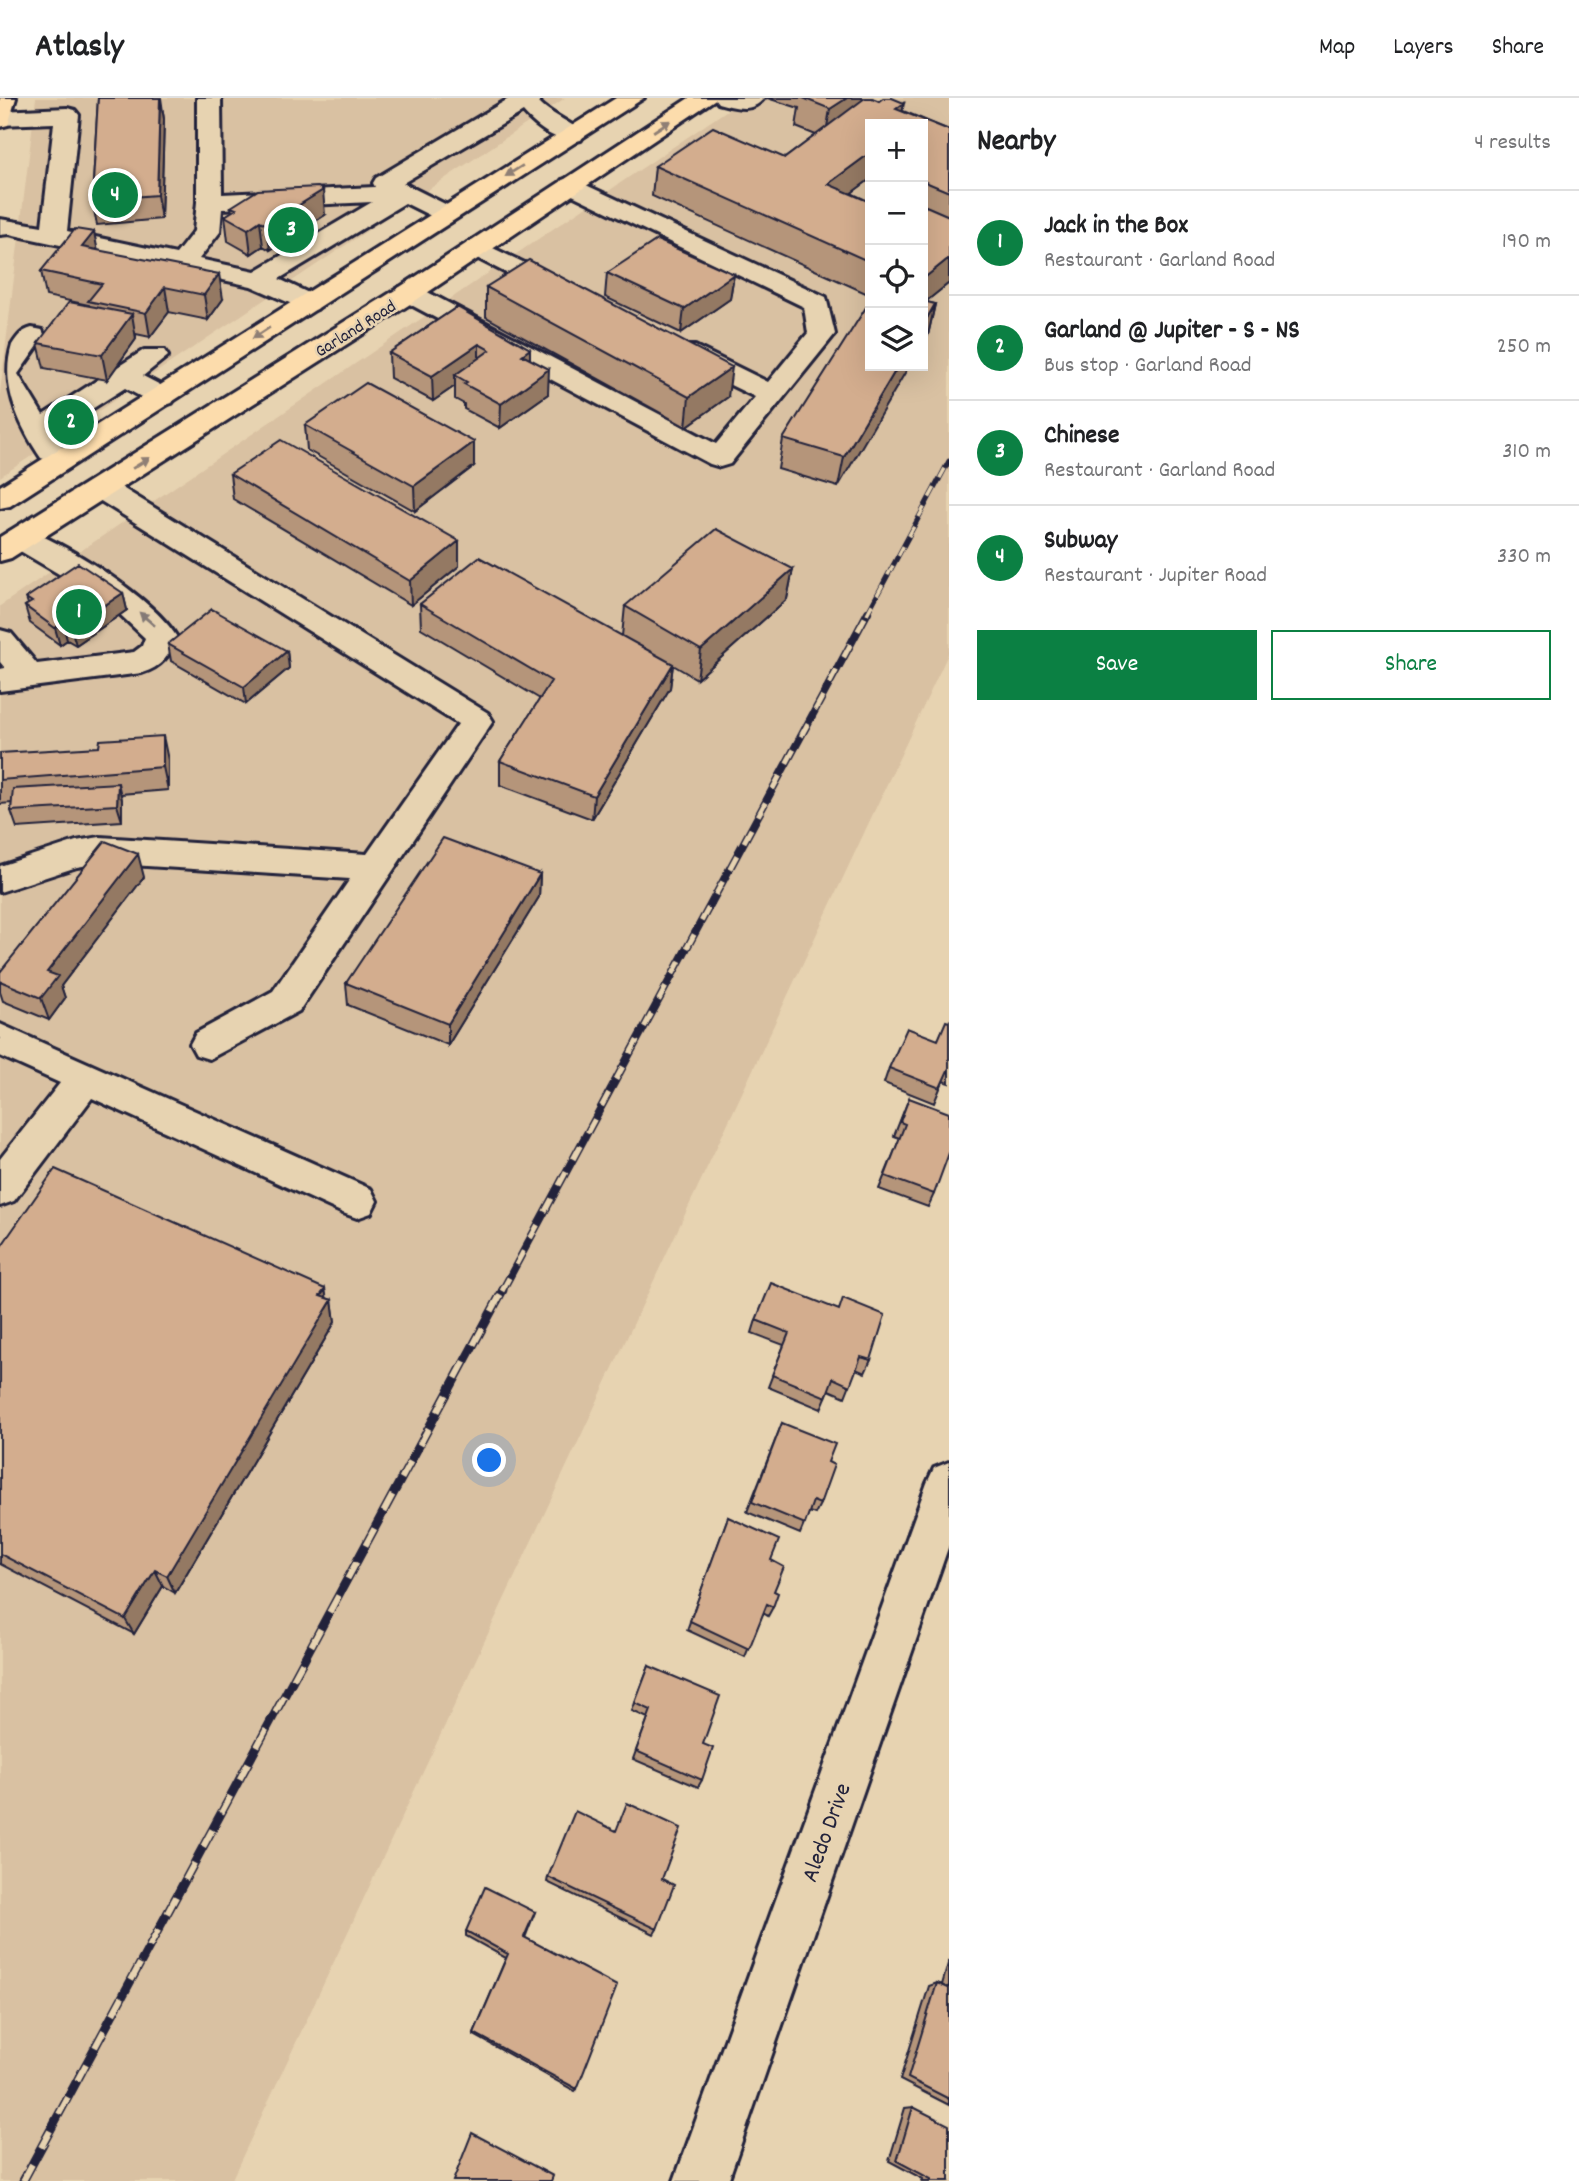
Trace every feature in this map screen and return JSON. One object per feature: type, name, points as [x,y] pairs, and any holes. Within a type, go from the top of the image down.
[{"type":"main road","points":[[0,119],[4,98]]},
{"type":"main road","points":[[0,499],[632,98]]},
{"type":"main road","name":"Garland Road","points":[[10,545],[410,293],[705,98]]},
{"type":"main road","points":[[572,135],[620,155]]},
{"type":"main road","points":[[308,303],[354,328]]},
{"type":"street","points":[[182,264],[207,232],[210,202],[209,98]]},
{"type":"street","points":[[726,98],[747,102],[752,98]]},
{"type":"street","points":[[446,214],[385,183],[525,99],[543,120],[572,135]]},
{"type":"street","points":[[0,119],[67,115],[54,236]]},
{"type":"street","points":[[410,293],[720,458],[822,334],[817,303],[571,185]]},
{"type":"street","points":[[210,202],[404,193]]},
{"type":"street","points":[[259,281],[404,193]]},
{"type":"street","points":[[0,227],[54,236],[259,281],[308,303]]},
{"type":"street","points":[[476,248],[586,303]]},
{"type":"street","points":[[32,336],[2,374],[58,464]]},
{"type":"street","points":[[661,340],[772,395]]},
{"type":"street","points":[[38,430],[154,356]]},
{"type":"street","points":[[124,377],[162,397]]},
{"type":"street","points":[[101,488],[477,721],[286,1002],[209,1044]]},
{"type":"street","points":[[0,641],[16,679],[142,662],[155,652],[161,637],[154,623],[125,601],[10,545]]},
{"type":"street","points":[[0,879],[76,854],[100,850],[376,868]]},
{"type":"street","points":[[0,1039],[357,1201]]},
{"type":"street","points":[[0,1189],[86,1078]]},
{"type":"street","name":"Aledo Drive","points":[[701,2181],[949,1483]]},
{"type":"shaded area","points":[[36,98],[565,98],[0,477],[0,392]]},
{"type":"shaded area","points":[[745,98],[949,98],[949,652],[231,2181],[0,2181],[0,606]]},
{"type":"building","points":[[98,98],[160,98],[157,195],[92,200]]},
{"type":"building","points":[[803,98],[847,98],[830,109]]},
{"type":"building","points":[[865,98],[879,101],[892,98],[904,103],[896,109],[921,119],[865,119],[865,157],[828,184],[865,200],[865,260],[655,166],[713,127],[785,158]]},
{"type":"building","points":[[928,122],[949,130],[949,192],[928,183]]},
{"type":"building","points":[[318,187],[323,190],[267,225],[260,221],[248,229],[225,216],[236,209],[231,207],[258,190]]},
{"type":"building","points":[[928,207],[949,216],[949,258],[928,275]]},
{"type":"building","points":[[75,229],[94,232],[82,247],[219,274],[204,295],[165,287],[146,313],[88,301],[102,284],[41,271]]},
{"type":"building","points":[[657,240],[734,274],[684,309],[607,273]]},
{"type":"building","points":[[529,260],[732,367],[689,397],[486,287]]},
{"type":"building","points":[[69,302],[132,314],[102,355],[38,343]]},
{"type":"building","points":[[928,302],[935,304],[928,316]]},
{"type":"building","points":[[457,307],[530,349],[522,355],[549,369],[501,404],[464,384],[467,382],[455,375],[490,350],[479,344],[432,376],[389,353]]},
{"type":"building","points":[[865,309],[865,371],[895,371],[844,457],[783,439]]},
{"type":"building","points":[[366,383],[474,442],[414,486],[305,425]]},
{"type":"building","points":[[281,440],[459,541],[410,581],[230,474]]},
{"type":"building","points":[[716,529],[793,569],[701,650],[625,606]]},
{"type":"building","points":[[479,557],[673,664],[594,796],[500,761],[551,681],[420,604]]},
{"type":"building","points":[[78,563],[123,593],[71,628],[63,623],[55,628],[25,606],[32,602],[26,598]]},
{"type":"building","points":[[212,609],[287,651],[244,687],[168,644]]},
{"type":"building","points":[[163,736],[163,767],[0,780],[0,753],[99,747],[100,740]]},
{"type":"building","points":[[118,783],[117,805],[11,811],[13,789]]},
{"type":"building","points":[[443,838],[540,874],[448,1024],[346,983]]},
{"type":"building","points":[[105,841],[138,854],[47,972],[58,976],[41,998],[0,981],[0,972]]},
{"type":"building","points":[[946,1021],[949,1022],[949,1068],[940,1088],[889,1068],[907,1028],[938,1040]]},
{"type":"building","points":[[909,1098],[949,1113],[949,1153],[934,1194],[885,1176],[905,1124],[900,1122]]},
{"type":"building","points":[[55,1169],[325,1289],[320,1296],[332,1300],[167,1576],[155,1570],[125,1619],[0,1554],[0,1248]]},
{"type":"building","points":[[771,1283],[839,1310],[843,1298],[885,1315],[871,1360],[861,1357],[850,1386],[833,1378],[826,1397],[772,1375],[789,1333],[756,1320]]},
{"type":"building","points":[[782,1423],[835,1444],[828,1462],[834,1465],[820,1504],[813,1501],[805,1524],[752,1502]]},
{"type":"building","points":[[728,1517],[779,1540],[771,1560],[784,1567],[774,1591],[778,1593],[773,1607],[767,1604],[749,1649],[690,1621]]},
{"type":"building","points":[[649,1666],[720,1696],[703,1744],[713,1748],[702,1780],[636,1751],[651,1710],[635,1703]]},
{"type":"building","points":[[627,1803],[681,1828],[662,1879],[674,1885],[657,1929],[548,1877],[575,1811],[616,1831]]},
{"type":"building","points":[[485,1887],[535,1912],[524,1937],[617,1986],[577,2089],[474,2033],[508,1954],[466,1931]]},
{"type":"building","points":[[937,1983],[948,1988],[949,1985],[949,2099],[908,2078]]},
{"type":"building","points":[[913,2107],[949,2125],[949,2181],[931,2181],[897,2161]]},
{"type":"building","points":[[472,2133],[553,2176],[551,2181],[453,2181]]},
{"type":"railway","points":[[867,614],[949,461]]},
{"type":"railway","points":[[502,1291],[868,612]]},
{"type":"railway","points":[[23,2181],[503,1290]]},
{"type":"place","name":"Subway","points":[[115,195]]},
{"type":"place","name":"Chinese","points":[[291,230]]},
{"type":"place","name":"Garland @ Jupiter - S - NS","points":[[71,422]]},
{"type":"place","name":"Jack in the Box","points":[[79,612]]}]
